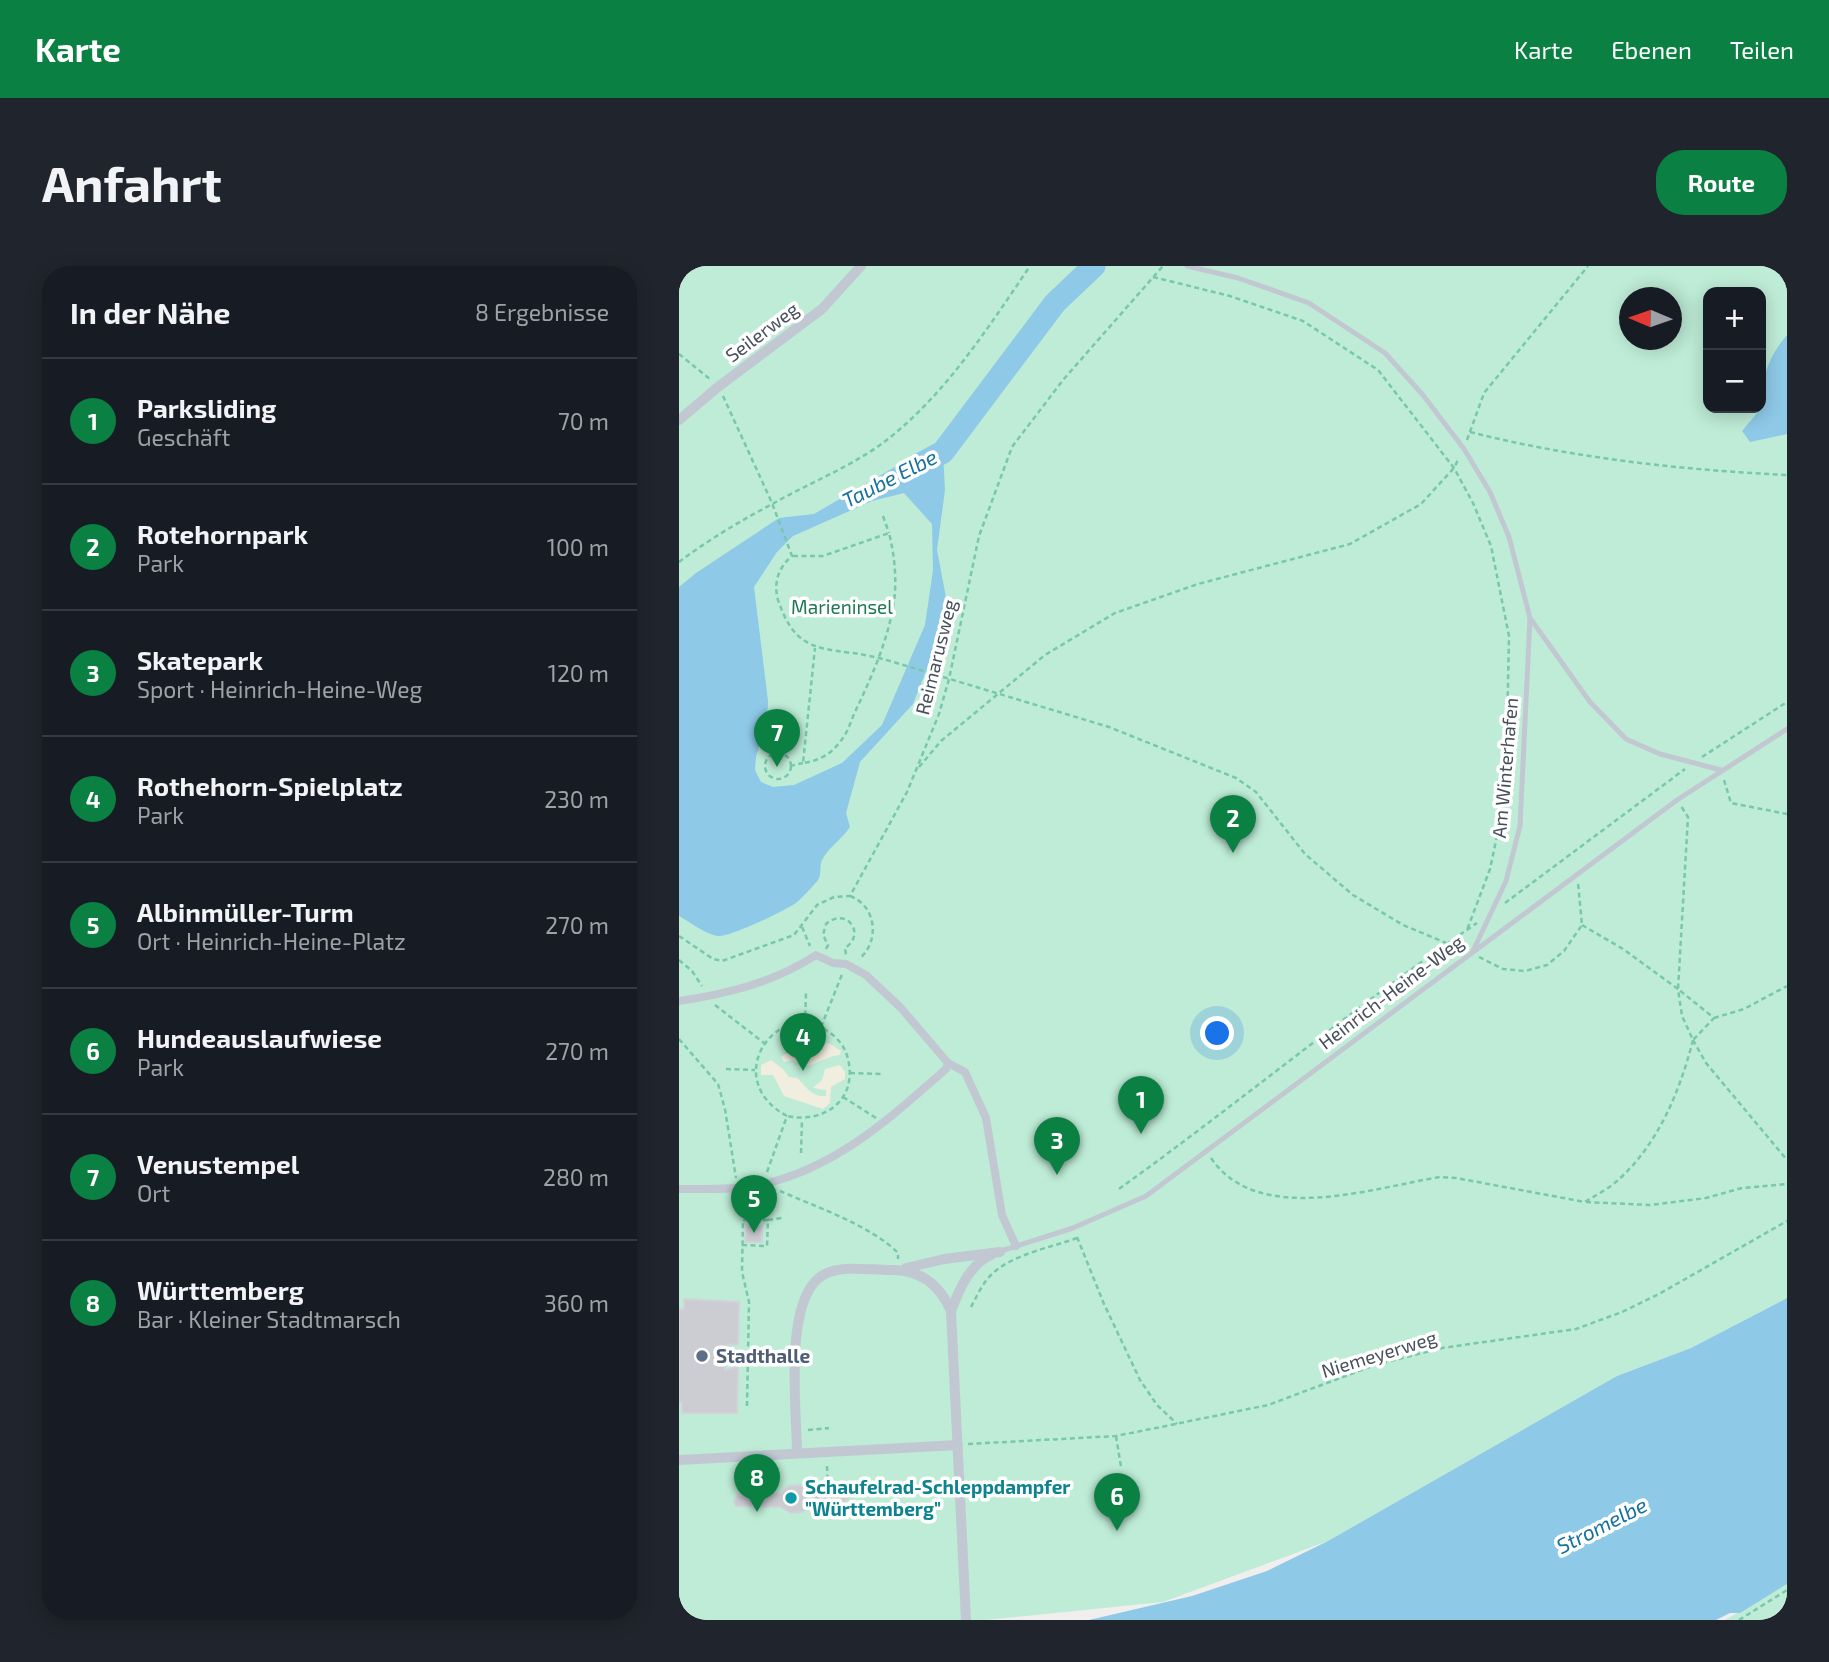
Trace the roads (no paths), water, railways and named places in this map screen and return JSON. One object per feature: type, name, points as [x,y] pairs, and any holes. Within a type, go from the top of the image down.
[{"type":"street","name":"Seilerweg","points":[[679,420],[718,387],[822,309],[862,266]]},
{"type":"street","points":[[679,1001],[752,985],[801,965],[816,955],[833,963],[846,964],[866,975],[884,991],[948,1063],[965,1072],[986,1118],[1002,1214],[1016,1246]]},
{"type":"street","points":[[679,1189],[759,1185],[819,1164],[884,1124],[946,1069],[948,1063]]},
{"type":"street","name":"Heinrich-Heine-Weg","points":[[901,1269],[944,1259],[1000,1252]]},
{"type":"street","name":"Heinrich-Heine-Weg","points":[[951,1311],[962,1285],[974,1268],[986,1257],[1000,1252]]},
{"type":"street","points":[[797,1453],[797,1319],[810,1286],[831,1272],[849,1270],[901,1269],[930,1281],[946,1299],[951,1311],[966,1620]]},
{"type":"street","points":[[679,1460],[958,1445]]},
{"type":"lane","name":"Am Winterhafen","points":[[1187,266],[1238,278],[1309,303],[1385,353],[1423,395],[1464,449],[1490,492],[1509,537],[1530,618],[1520,826],[1506,881],[1471,953]]},
{"type":"lane","name":"Am Winterhafen","points":[[1530,618],[1590,702],[1626,739],[1660,754],[1721,770]]},
{"type":"lane","name":"Heinrich-Heine-Weg","points":[[1000,1252],[1073,1228],[1146,1196],[1677,800],[1787,729]]},
{"type":"water","points":[[1787,335],[1787,434],[1750,442],[1742,431],[1757,413],[1766,413],[1766,373],[1775,352]]},
{"type":"water","points":[[943,452],[945,490],[937,550],[949,613],[913,704],[860,762],[846,813],[850,827],[825,855],[819,878],[814,884],[796,903],[757,923],[723,935],[707,932],[679,916],[679,587],[779,518],[814,514],[917,454]],"holes":[[[904,493],[932,524],[933,570],[925,625],[882,725],[842,763],[794,785],[773,787],[761,782],[755,770],[756,757],[767,719],[768,701],[754,587],[777,552],[793,536],[872,501]]]},
{"type":"water","name":"Stromelbe","points":[[1787,1298],[1787,1584],[1740,1613],[1730,1613],[1716,1620],[1089,1620],[1192,1596],[1267,1571],[1328,1541],[1617,1376],[1691,1348]]},
{"type":"waterway","name":"Taube Elbe","points":[[917,466],[943,452],[1055,303],[1094,266]]},
{"type":"place","name":"Venustempel","points":[[777,767]]},
{"type":"place","name":"Rotehornpark","points":[[1233,853]]},
{"type":"place","name":"Rothehorn-Spielplatz","points":[[803,1071]]},
{"type":"place","name":"Parksliding","points":[[1141,1134]]},
{"type":"place","name":"Skatepark","points":[[1057,1175]]},
{"type":"place","name":"Albinmüller-Turm","points":[[754,1233]]},
{"type":"place","name":"Stadthalle","points":[[702,1356]]},
{"type":"place","name":"Schaufelrad-Schleppdampfer \"Württemberg\"","points":[[791,1498]]},
{"type":"place","name":"Württemberg","points":[[757,1512]]},
{"type":"place","name":"Hundeauslaufwiese","points":[[1117,1531]]},
{"type":"park label","name":"Marieninsel","points":[[842,607]]}]
